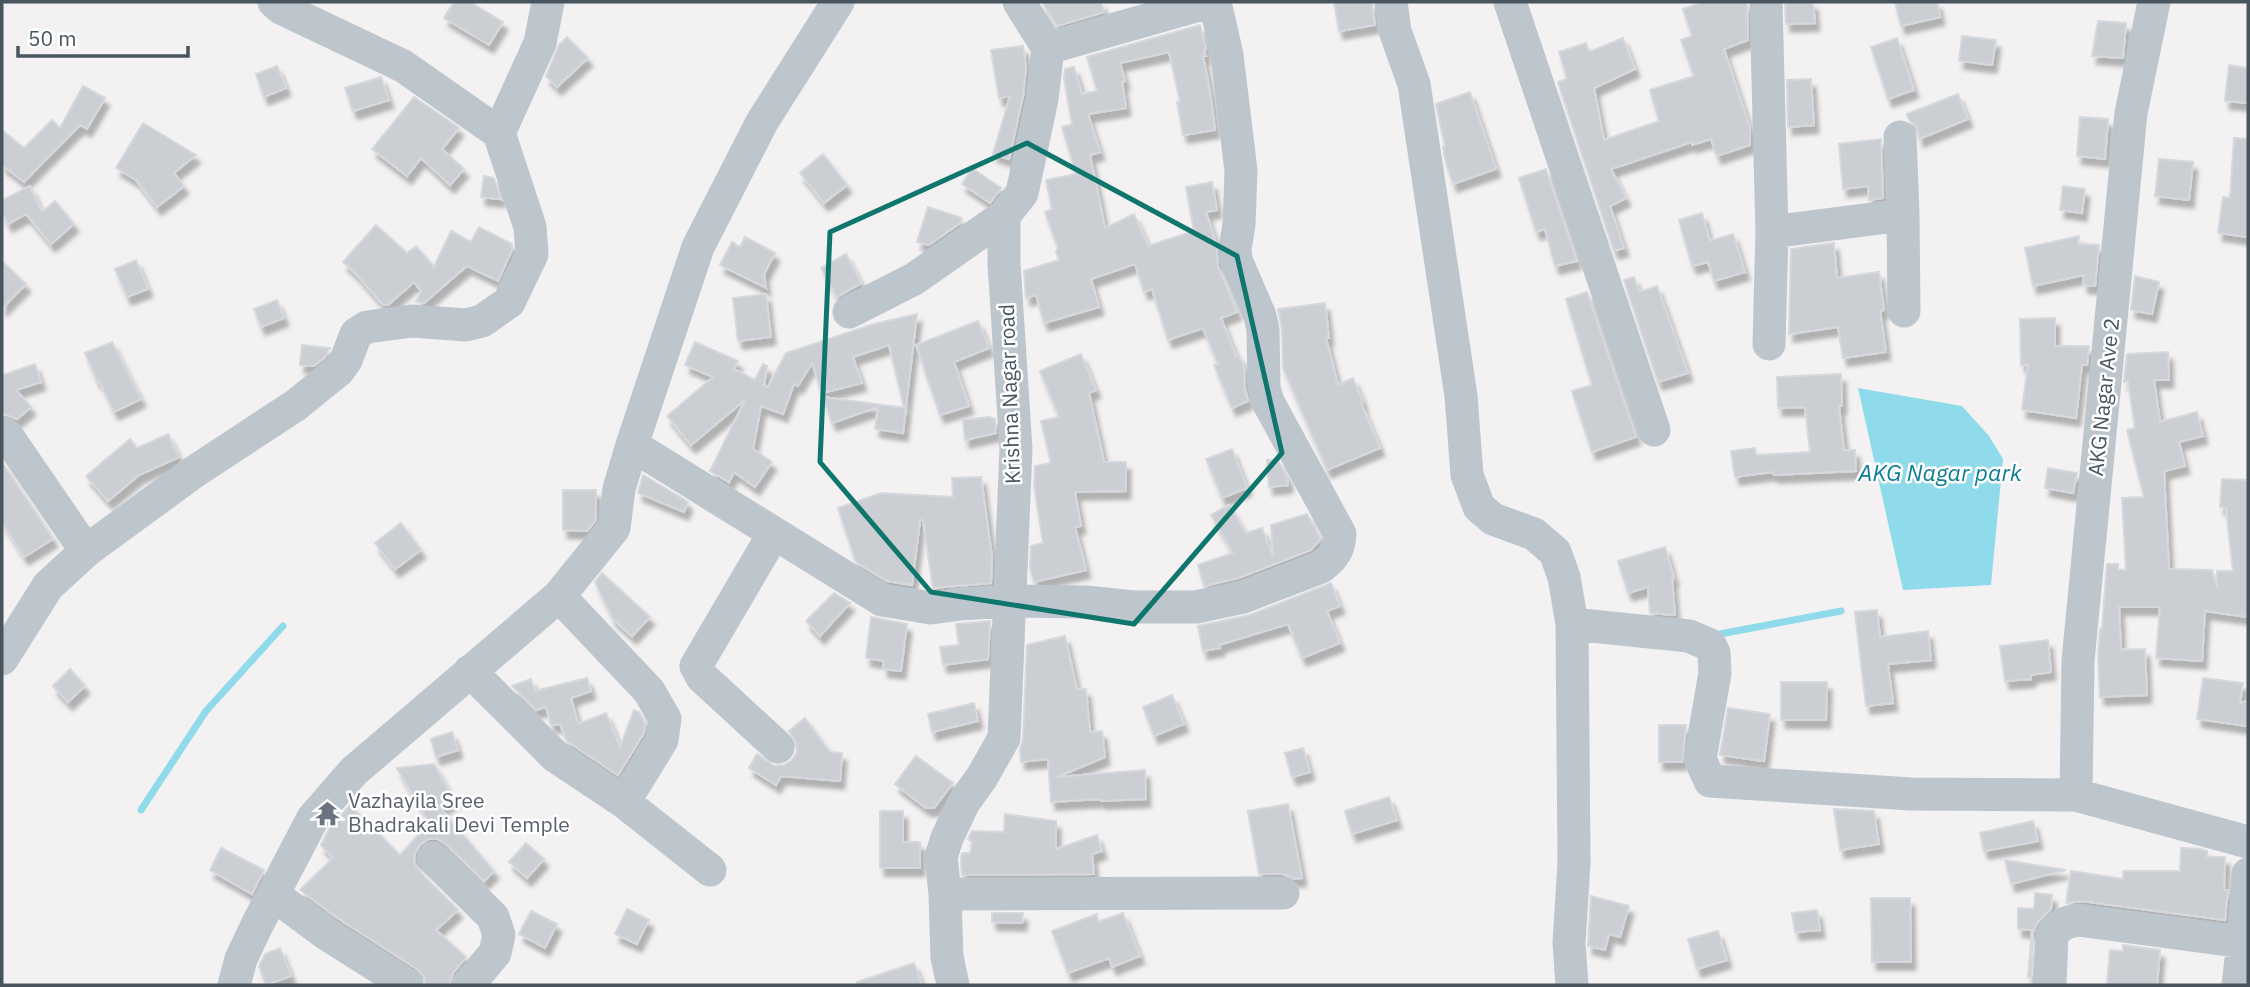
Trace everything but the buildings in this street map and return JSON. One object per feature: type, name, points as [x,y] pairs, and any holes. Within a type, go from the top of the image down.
[{"type":"street","points":[[2,659],[48,586],[86,551],[174,485],[296,405],[338,371],[346,360],[356,334],[367,327],[412,321],[466,325],[482,321],[509,302],[532,254],[530,227],[499,133],[403,66],[281,8],[274,2]]},
{"type":"street","points":[[499,133],[540,43],[548,2]]},
{"type":"street","points":[[234,985],[241,960],[313,818],[354,771],[559,596],[614,528],[619,489],[632,444],[698,247],[762,122],[838,2]]},
{"type":"street","points":[[849,312],[914,279],[1004,216],[1022,193],[1042,99],[1048,48],[1019,2]]},
{"type":"street","points":[[632,444],[882,600],[931,608],[1008,601],[1086,601],[1133,607],[1196,607],[1243,597],[1321,567],[1331,560],[1339,548],[1340,534],[1275,415],[1264,388],[1263,330],[1260,316],[1236,260],[1241,171],[1227,55],[1212,2],[1048,48]]},
{"type":"street","points":[[1391,2],[1395,31],[1414,84],[1461,396],[1467,475],[1479,507],[1493,519],[1534,534],[1555,552],[1564,577],[1572,624],[1574,863],[1569,943],[1572,985]]},
{"type":"street","points":[[1510,2],[1654,430]]},
{"type":"street","points":[[1766,2],[1772,232],[1769,344]]},
{"type":"street","name":"AKG Nagar Ave 2","points":[[2076,795],[2078,661],[2131,113],[2154,2]]},
{"type":"street","points":[[1900,137],[1903,311]]},
{"type":"street","points":[[1772,232],[1903,215]]},
{"type":"street","name":"Krishna Nagar road","points":[[953,985],[947,957],[941,857],[964,802],[1004,738],[1016,449],[1004,264],[1004,216]]},
{"type":"street","points":[[2,432],[8,436],[86,551]]},
{"type":"street","points":[[774,533],[696,666],[702,677],[778,747]]},
{"type":"street","points":[[559,596],[649,691],[665,719],[662,740],[624,802]]},
{"type":"street","points":[[1572,624],[1689,636],[1710,645],[1714,653],[1715,673],[1700,759],[1710,781],[1911,794],[2076,795],[2248,842]]},
{"type":"street","points":[[470,671],[555,756],[624,802],[710,870]]},
{"type":"street","points":[[433,858],[493,917],[499,935],[495,953],[468,985]]},
{"type":"street","points":[[2238,985],[2244,942],[2248,874]]},
{"type":"street","points":[[945,894],[1283,893]]},
{"type":"street","points":[[274,895],[325,933],[407,985]]},
{"type":"street","points":[[2050,985],[2052,936],[2065,922],[2078,920],[2244,942]]},
{"type":"highlighted area","points":[[1027,143],[1237,256],[1282,453],[1134,624],[931,592],[820,462],[830,232]]},
{"type":"water","name":"AKG Nagar park","points":[[1858,388],[1962,406],[1989,436],[2003,459],[1991,585],[1903,590]]},
{"type":"waterway","points":[[1720,634],[1841,611]]},
{"type":"waterway","points":[[141,810],[206,711],[283,626]]},
{"type":"place","name":"Vazhayila Sree Bhadrakali Devi Temple","points":[[328,813]]}]
